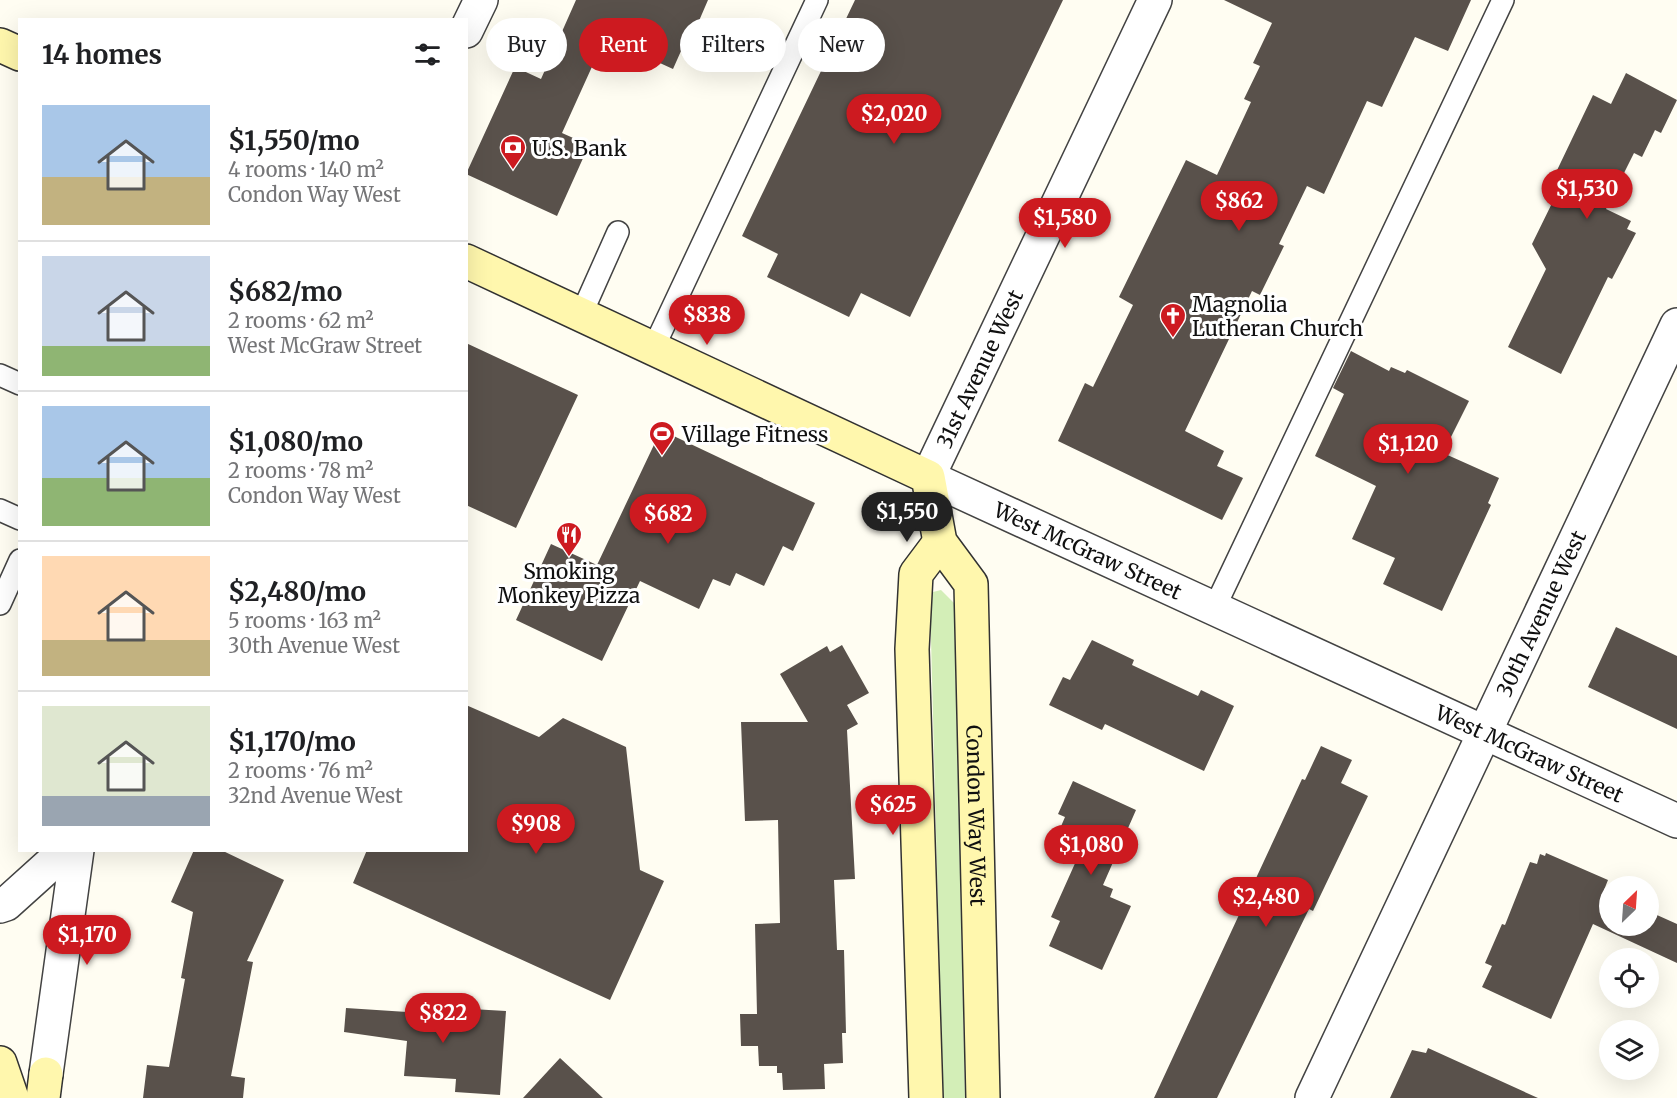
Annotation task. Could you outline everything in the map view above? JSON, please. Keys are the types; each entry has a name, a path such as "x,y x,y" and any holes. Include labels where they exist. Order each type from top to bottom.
{"main road":[{"path":"0,45 18,53"},
{"name":"West McGraw Street","path":"468,262 928,477"},
{"name":"Condon Way West","path":"928,477 940,542 970,584 983,1098"},
{"path":"926,1098 912,649 916,574 940,542"},
{"path":"0,1062 12,1098"}],"street":[{"path":"468,27 481,0"},
{"name":"31st Avenue West","path":"928,477 1155,0"},
{"name":"30th Avenue West","path":"1312,1098 1677,325"},
{"name":"West McGraw Street","path":"928,477 1677,821"},
{"path":"0,906 6,904 64,852"},
{"path":"44,1086 77,852"}],"lane":[{"path":"652,349 817,0"},
{"path":"1214,609 1503,0"},
{"path":"581,315 618,232"},
{"path":"0,375 18,383"},
{"path":"0,510 18,518"},
{"path":"0,604 18,564"}],"green space":[{"path":"941,590 954,603 965,1098 943,1098 930,600 933,592"}],"building":[{"path":"576,0 708,0 700,18 680,18 680,53 673,69 668,67 668,18 579,18 579,72 590,72 562,133 589,145 557,216 468,175 468,170 513,72 526,72 541,79 544,72 567,72 567,20"},
{"path":"855,0 1063,0 910,317 861,293 849,317 767,277 778,254 742,236 821,72 885,72 885,18 846,18"},
{"path":"1224,0 1471,0 1448,51 1415,37 1382,107 1367,101 1324,194 1307,186 1279,244 1284,246 1260,295 1252,291 1185,431 1224,451 1217,466 1243,478 1222,520 1058,441 1085,383 1093,387 1133,305 1119,297 1186,160 1217,175 1251,102 1244,99 1260,66 1253,63 1272,23"},
{"path":"1626,73 1677,100 1661,133 1655,130 1642,157 1634,153 1606,209 1631,221 1627,229 1636,233 1612,279 1608,277 1561,374 1508,347 1546,269 1532,244 1558,191 1549,187 1593,95 1611,104"},
{"path":"468,344 578,395 516,528 468,506"},
{"path":"1351,351 1389,371 1391,367 1405,373 1407,370 1469,401 1443,453 1499,478 1488,503 1491,505 1442,611 1383,584 1395,558 1352,539 1376,486 1315,456 1344,394 1333,388"},
{"path":"661,430 815,503 793,551 783,546 764,586 736,573 730,586 713,579 699,609 640,581 602,661 516,620 551,544 597,565"},
{"path":"1616,627 1677,656 1677,729 1588,687"},
{"path":"1092,640 1134,660 1132,665 1198,696 1201,690 1234,706 1204,771 1105,724 1102,730 1049,705 1063,677 1070,680"},
{"path":"842,645 869,693 847,705 858,724 847,730 855,879 834,880 837,950 844,950 846,1033 842,1033 843,1063 824,1064 825,1089 783,1090 782,1073 777,1073 777,1066 759,1066 758,1046 741,1046 740,1014 757,1014 755,924 780,923 778,820 745,821 741,722 808,722 780,674 827,646 830,652"},
{"path":"468,706 539,737 563,718 626,747 640,870 664,881 610,1000 353,883 366,852 468,852"},
{"path":"1321,746 1352,760 1341,783 1368,796 1313,911 1309,909 1217,1098 1154,1098 1302,779 1305,780"},
{"path":"1073,781 1136,810 1103,885 1113,889 1110,897 1131,906 1102,970 1049,946 1060,921 1051,917 1081,850 1056,838 1065,817 1058,814"},
{"path":"193,852 225,852 284,880 247,961 253,962 231,1076 245,1078 243,1098 143,1098 147,1065 169,1067 185,979 181,978 193,912 171,902"},
{"path":"1546,853 1599,876 1599,927 1593,924 1551,1019 1482,987 1492,966 1485,963 1502,924 1505,925 1530,862 1537,864 1540,854 1545,856"},
{"path":"1659,916 1677,924 1677,963 1659,955 1659,948 1645,948 1619,936 1659,936"},
{"path":"346,1008 453,1015 454,1008 506,1011 500,1095 455,1092 456,1079 404,1076 407,1041 344,1032"},
{"path":"1428,1048 1538,1098 1390,1098 1412,1050 1426,1053"},
{"path":"560,1058 603,1098 523,1098"}],"place":[{"name":"U.S. Bank","path":"513,171"},
{"name":"Magnolia Lutheran Church","path":"1173,339"},
{"name":"Village Fitness","path":"662,457"},
{"name":"Smoking Monkey Pizza","path":"569,558"}]}
